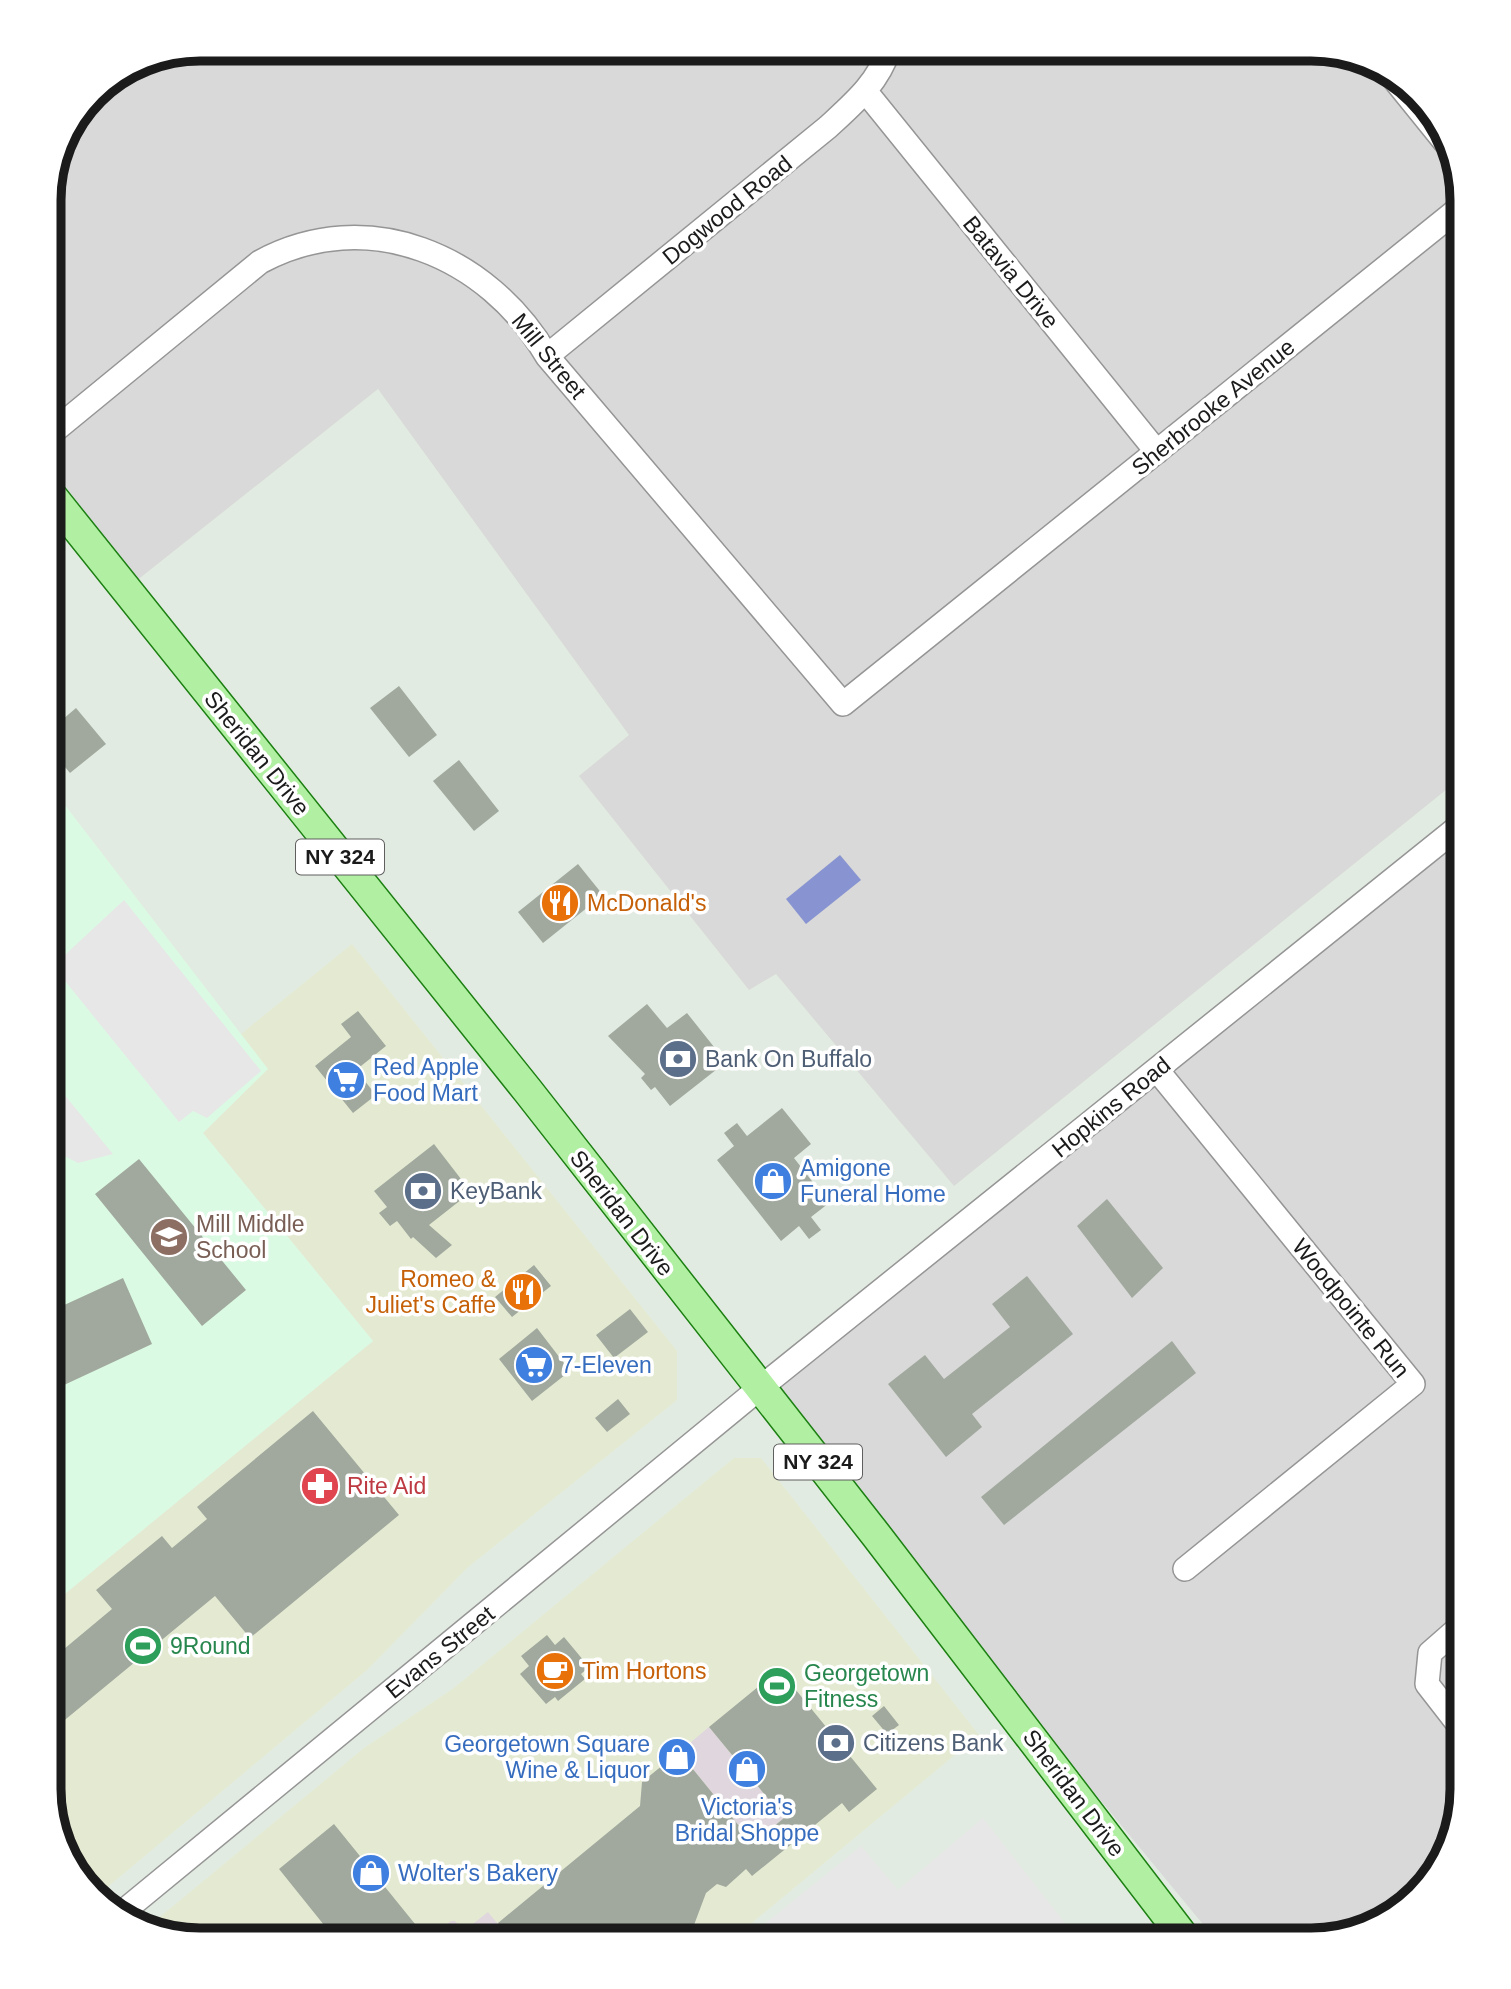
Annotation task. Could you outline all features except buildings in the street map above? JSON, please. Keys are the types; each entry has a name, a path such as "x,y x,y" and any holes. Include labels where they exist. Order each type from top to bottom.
{"main road":[{"name":"Sheridan Drive","path":"62,510 528,1091 1177,1928"}],"street":[{"name":"Dogwood Road","path":"547,356 828,127 866,92 884,62"},
{"name":"Batavia Drive","path":"866,92 1157,452"},
{"name":"Sherbrooke Avenue","path":"963,606 1450,216"},
{"name":"Mill Street","path":"62,424 260,262 284,249 310,242 375,239 402,243 439,254 466,269 490,287 521,319 547,356 843,704 963,606"},
{"name":"Hopkins Road","path":"760,1388 1450,834"},
{"name":"Woodpointe Run","path":"1157,1069 1413,1384 1185,1569"},
{"name":"Evans Street","path":"128,1907 760,1388"},
{"path":"1450,1636 1430,1653 1427,1684 1450,1714"}],"shaded area":[{"path":"191,62 1320,62 1356,69 1380,80 1402,96 1426,123 1445,164 1450,200 1450,787 954,1186 776,974 749,990 579,776 629,735 378,389 126,589 62,509 62,182 72,147 80,131 102,102 131,80 164,66"},
{"name":"Mill Middle School","path":"62,801 268,1069 203,1133 373,1341 61,1597"},
{"path":"1450,823 1450,1789 1447,1816 1435,1850 1426,1866 1402,1893 1372,1913 1338,1925 1311,1928 1206,1928 760,1388"},
{"path":"840,855 861,880 806,924 786,899"},
{"path":"124,900 261,1071 207,1118 193,1111 179,1122 62,977 62,958"},
{"path":"352,944 677,1351 677,1400 467,1568 367,1670 105,1889 80,1858 66,1825 62,1807 61,1597 373,1341 203,1133 267,1069 241,1034"},
{"path":"61,1091 113,1154 78,1163 61,1154"},
{"path":"734,1458 761,1458 979,1735 746,1928 200,1928 156,1920 364,1748 454,1688"},
{"path":"709,1727 784,1818 753,1843 679,1752"},
{"path":"983,1818 1069,1928 760,1928 861,1846 898,1890"},
{"path":"488,1912 501,1928 468,1928"},
{"path":"451,1921 455,1921 461,1928 442,1928"}],"place":[{"name":"McDonald's","path":"560,903"},
{"name":"Bank On Buffalo","path":"678,1059"},
{"name":"Red Apple Food Mart","path":"346,1080"},
{"name":"Amigone Funeral Home","path":"773,1181"},
{"name":"KeyBank","path":"423,1191"},
{"name":"Mill Middle School","path":"169,1237"},
{"name":"Romeo & Juliet's Caffe","path":"523,1292"},
{"name":"7-Eleven","path":"534,1365"},
{"name":"Rite Aid","path":"320,1486"},
{"name":"9Round","path":"143,1646"},
{"name":"Tim Hortons","path":"555,1671"},
{"name":"Georgetown Fitness","path":"777,1686"},
{"name":"Citizens Bank","path":"836,1743"},
{"name":"Georgetown Square Wine & Liquor","path":"677,1757"},
{"name":"Victoria's Bridal Shoppe","path":"747,1769"},
{"name":"Wolter's Bakery","path":"371,1873"}]}
